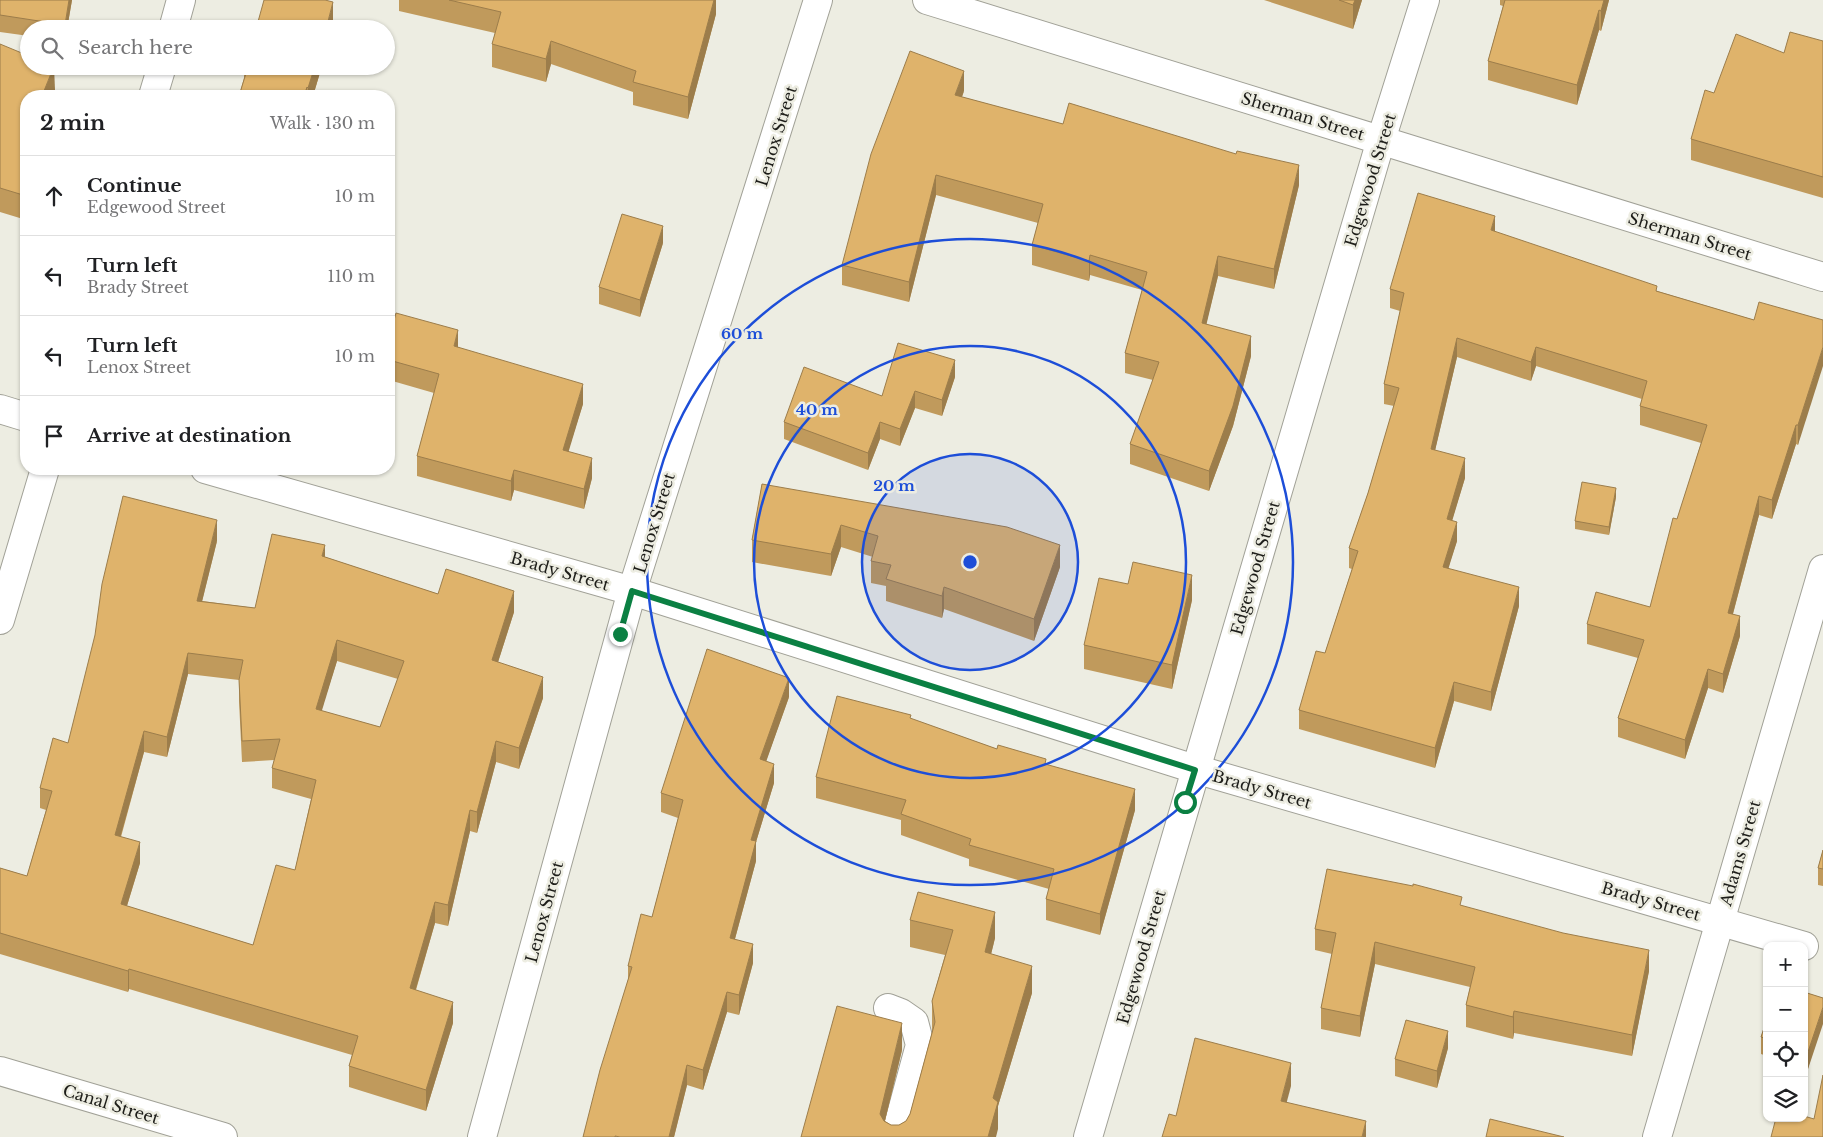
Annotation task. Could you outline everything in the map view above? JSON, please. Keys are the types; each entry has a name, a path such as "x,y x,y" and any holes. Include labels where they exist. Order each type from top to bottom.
{"street":[{"path":"175,20 181,0"},
{"name":"Lenox Street","path":"482,1137 632,591 818,0"},
{"name":"Sherman Street","path":"927,0 1823,277"},
{"name":"Edgewood Street","path":"1088,1137 1195,770 1425,0"},
{"path":"155,90 159,75"},
{"path":"0,409 20,415"},
{"path":"0,620 43,475"},
{"name":"Brady Street","path":"226,475 632,591 1195,770 1791,942"},
{"name":"Adams Street","path":"1657,1137 1823,569"},
{"name":"Brady Street","path":"1808,947 1823,951"},
{"path":"888,1008 901,1013 914,1022 920,1045 895,1137"},
{"name":"Canal Street","path":"0,1071 223,1137"}],"building":[{"path":"0,0 69,0 66,20 32,20 0,15"},
{"path":"264,0 325,0 333,2 328,20 258,20"},
{"path":"449,0 714,0 688,97 633,82 636,71 551,41 546,59 492,44 501,12"},
{"path":"1339,0 1355,0 1353,5"},
{"path":"1505,0 1604,0 1601,11 1599,10 1577,85 1488,61"},
{"path":"1790,32 1823,41 1823,177 1691,139 1705,90 1714,93 1736,34 1784,53"},
{"path":"0,44 20,52 20,75 50,75 44,90 20,90 20,194 0,188"},
{"path":"910,51 964,71 955,95 1063,124 1069,103 1236,154 1237,151 1299,165 1274,269 1218,256 1202,323 1251,336 1233,406 1209,471 1130,444 1159,362 1125,353 1147,272 1090,255 1089,261 1032,245 1043,204 936,175 909,282 842,265 871,154"},
{"path":"245,75 312,75 306,90 241,90"},
{"path":"1418,193 1495,216 1491,230 1657,286 1656,291 1754,320 1759,302 1823,320 1823,347 1772,500 1759,496 1728,613 1740,616 1723,674 1708,669 1685,740 1618,718 1644,640 1587,624 1596,592 1650,607 1673,518 1677,519 1707,425 1640,406 1647,381 1536,347 1531,362 1457,338 1431,449 1465,458 1447,519 1457,522 1443,567 1519,587 1491,692 1454,682 1435,748 1299,710 1316,651 1325,653 1358,551 1349,548 1368,493 1399,388 1384,384 1404,293 1390,289"},
{"path":"622,214 663,226 640,300 599,287"},
{"path":"396,313 458,330 454,346 583,384 563,450 592,458 584,489 514,470 511,481 417,456 439,374 395,362"},
{"path":"898,343 955,360 942,400 915,391 900,429 880,422 868,453 784,422 804,367 882,396"},
{"path":"1582,482 1616,488 1609,527 1575,521"},
{"path":"762,484 1007,527 1060,545 1034,619 944,587 942,596 886,579 891,565 871,561 878,536 841,525 831,554 752,540"},
{"path":"123,496 217,520 197,601 255,608 272,534 325,545 322,556 438,594 446,569 514,591 492,660 543,677 519,748 496,741 477,812 470,810 448,905 435,902 410,988 453,1002 426,1090 349,1066 358,1036 0,933 0,868 27,876 52,791 40,788 53,738 68,743 95,635 102,584","holes":["337,640 404,661 380,727 316,709","188,653 243,660 239,680 242,741 280,739 272,768 316,780 295,870 276,865 253,945 121,904 140,842 115,835 144,731 167,737"]},
{"path":"1133,562 1192,575 1172,665 1084,645 1099,578 1128,584"},
{"path":"707,649 789,678 760,759 774,764 751,840 756,841 730,938 753,944 739,995 727,992 703,1070 687,1065 669,1137 583,1137 600,1070 632,967 628,966 641,914 652,917 683,800 661,793"},
{"path":"837,696 911,715 910,718 997,749 998,745 1046,759 1045,764 1135,789 1100,914 1046,899 1054,869 969,845 971,839 901,814 906,800 816,777"},
{"path":"1823,850 1823,869 1818,868"},
{"path":"1327,869 1413,886 1413,884 1462,897 1460,905 1563,933 1649,950 1632,1035 1514,1011 1513,1017 1466,1005 1475,967 1375,942 1360,1016 1321,1008 1336,933 1315,929"},
{"path":"918,892 995,912 985,952 1032,966 993,1098 998,1102 988,1137 801,1137 837,1006 902,1023 880,1114 884,1121 891,1125 899,1125 906,1121 910,1114 935,1022 932,1001 953,930 910,920"},
{"path":"1808,993 1823,998 1823,1007 1808,1052"},
{"path":"1406,1020 1448,1031 1437,1071 1395,1059"},
{"path":"1195,1038 1291,1063 1281,1101 1366,1121 1362,1137 1162,1137 1169,1114 1176,1116"},
{"path":"1823,1075 1823,1137 1771,1137 1775,1122 1808,1122 1808,1117 1814,1119"},
{"path":"1490,1119 1564,1137 1486,1137"}],"route":[{"path":"620,634 632,591 1195,770 1185,802"}]}
